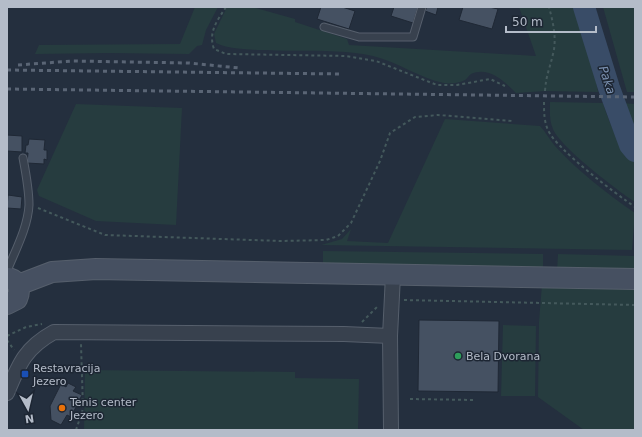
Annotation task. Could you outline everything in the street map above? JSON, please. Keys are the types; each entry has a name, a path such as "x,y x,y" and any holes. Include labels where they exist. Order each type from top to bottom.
{"street":[{"path":"7,304 17,299 20,290 11,278 52,272 96,269 635,278"},
{"path":"391,430 390,336 393,275"},
{"path":"7,393 21,361 38,341 54,332 390,336"}],"lane":[{"path":"324,27 359,37 413,37 422,7"},
{"path":"11,278 29,207 28,188 23,158"}],"path":[{"path":"226,7 216,23 210,38 214,49 226,54 346,56 376,61 437,85 457,85 490,79 505,86"},
{"path":"545,91 546,76 554,45 554,30 549,7"},
{"path":"544,102 546,123 553,138 612,191 635,207"},
{"path":"29,207 45,210 105,235 326,240 338,236 350,223 380,161 390,133 415,117 438,115 513,121"},
{"path":"360,324 376,307 387,300 635,305"},
{"path":"7,336 26,327 46,324"},
{"path":"76,430 83,409 81,332"},
{"path":"410,399 474,400"}],"green space":[{"path":"195,7 218,7 206,30 202,45 197,46 189,54 35,54 39,45 180,44"},
{"path":"227,7 252,7 295,19 295,22 347,39 349,45 536,56 519,7 575,7 591,56 598,92 545,91 516,93 496,76 484,72 471,74 460,82 446,83 426,78 391,62 373,56 346,52 257,50 226,46 216,43 214,34"},
{"path":"603,7 635,7 635,92 627,92"},
{"path":"550,102 603,103 616,135 624,149 635,163 635,202 590,168 558,137 551,122"},
{"path":"621,103 635,104 635,136"},
{"path":"76,104 182,108 176,225 96,221 39,196 37,190"},
{"path":"445,119 540,126 555,146 574,165 603,190 635,213 632,250 321,245 342,239 351,229 347,241 388,243"},
{"path":"323,251 543,254 543,272 323,266"},
{"path":"558,254 635,256 635,273 557,271"},
{"path":"542,284 635,285 635,430 584,430 538,397 539,322"},
{"path":"503,325 536,326 535,396 501,396"},
{"path":"85,370 295,372 295,378 359,379 358,430 84,430"}],"building":[{"path":"321,7 342,7 355,11 349,29 317,19"},
{"path":"394,7 418,7 413,23 391,16"},
{"path":"427,7 438,7 436,15 425,11"},
{"path":"463,7 489,7 498,9 492,29 459,20"},
{"path":"7,135 22,136 22,152 7,151"},
{"path":"29,139 45,140 44,150 47,150 47,160 44,159 44,164 27,163 28,153 25,153 26,145 28,145"},
{"path":"8,195 22,197 21,209 7,208"},
{"name":"Bela Dvorana","path":"419,320 499,321 498,392 418,391"},
{"path":"68,383 76,387 73,391 82,395 71,417 67,415 61,425 51,420 50,406 61,384 66,387"}],"waterway":[{"name":"Paka","path":"584,7 609,88 630,145 635,151"}],"railway":[{"path":"18,65 72,61 189,63 239,68"},
{"path":"7,70 342,74"},
{"path":"7,89 635,97"}],"place":[{"name":"Bela Dvorana","path":"458,356"},
{"name":"Restavracija Jezero","path":"25,374"},
{"name":"Tenis center Jezero","path":"62,408"}]}
